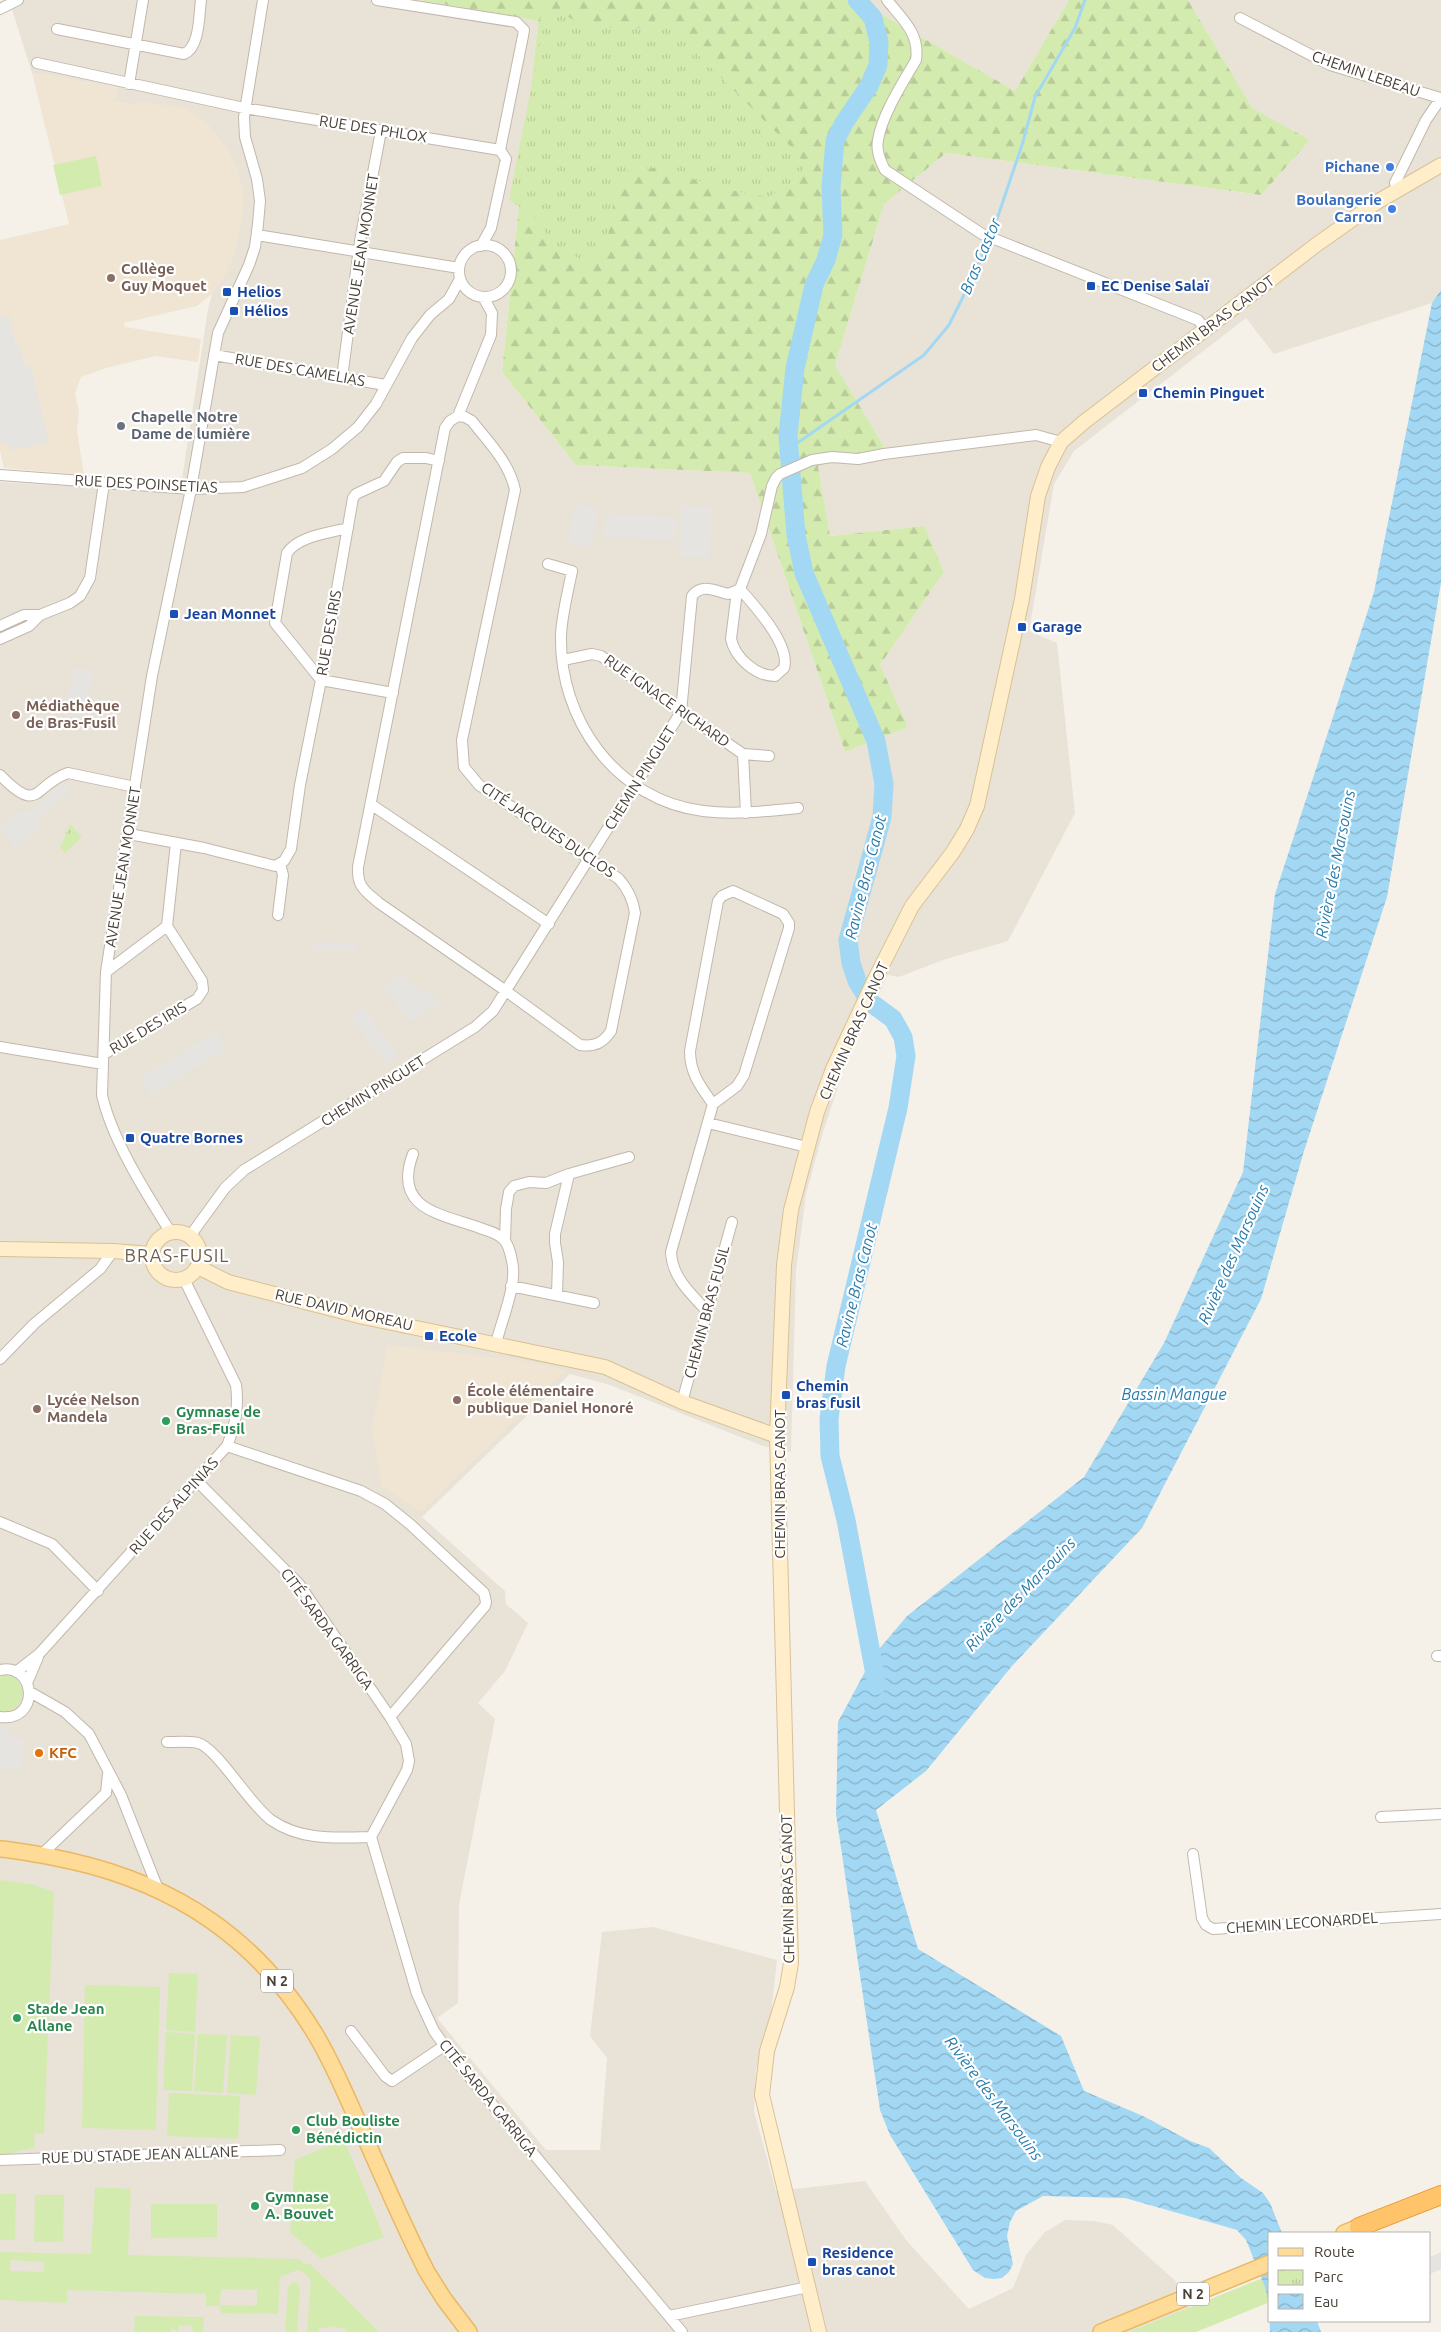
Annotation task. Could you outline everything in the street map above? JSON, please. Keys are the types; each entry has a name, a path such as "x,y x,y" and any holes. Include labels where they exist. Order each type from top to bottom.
{"highway":[{"path":"1352,2230 1441,2195"},
{"path":"1352,2230 1441,2206"}],"main road":[{"name":"N 2","path":"0,1843 22,1851"},
{"name":"N 2","path":"0,1849 42,1855 115,1872 158,1889 209,1918 241,1943 266,1968 285,1990 310,2026 342,2086 427,2272 444,2299 469,2332"},
{"name":"N 2","path":"1101,2332 1268,2264"}],"street":[{"path":"0,9 18,0"},
{"path":"129,84 134,43 143,0"},
{"path":"57,29 134,43 180,54 189,52 194,44 202,0"},
{"name":"AVENUE JEAN MONNET","path":"170,1233 143,1186 106,1111 102,1095 106,972 129,834 152,676 191,489 218,333 249,265 257,235 260,201 245,137 244,108 263,0"},
{"path":"377,0 516,22 524,30 500,150 506,159 492,228 481,246"},
{"path":"887,0 914,36 918,48 916,60 882,124 877,142 878,157 884,170 982,234 1037,258 1198,320 1206,330"},
{"name":"CHEMIN LEBEAU","path":"1240,18 1330,65 1440,98"},
{"name":"RUE DES PHLOX","path":"37,64 244,108 500,150"},
{"path":"1399,190 1395,184 1426,120 1440,98"},
{"name":"AVENUE JEAN MONNET","path":"342,378 359,250 381,130"},
{"name":"CHEMIN BRAS CANOT","path":"819,2332 762,2095 767,2051 787,1987 791,1962 777,1436 784,1265 792,1210 807,1147 833,1069 875,979 912,906 953,852 967,829 977,806 1022,599 1038,496 1048,467 1061,442 1084,422 1316,246 1378,202 1441,165"},
{"path":"492,228 498,249 507,258 511,271 507,284 498,294 483,297 469,292 460,279 459,268 464,256 469,251 481,246 498,249"},
{"path":"257,235 359,250 459,268"},
{"name":"RUE DES POINSETIAS","path":"449,299 460,279"},
{"name":"RUE DES POINSETIAS","path":"0,475 191,489 243,487 302,468 332,449 358,427 376,404 412,338 430,315 449,299 469,292"},
{"name":"CITÉ JACQUES DUCLOS","path":"458,416 472,421 505,464 512,476 515,490 462,740 464,767 479,785 591,858 626,886 634,903 634,913 611,1030 599,1044 590,1046 580,1045 379,903 363,889 358,878 358,866 372,805 445,428 450,421 458,416 491,335 492,313 498,294"},
{"path":"483,297 492,313"},
{"name":"RUE DES CAMELIAS","path":"214,355 385,385"},
{"path":"738,590 768,622 784,655 784,668 775,676 765,676 759,673 732,647 731,639 738,590 761,534 772,486 780,474 812,460 832,458 858,459 903,451 1036,435 1047,436 1061,442"},
{"name":"RUE DES IRIS","path":"280,864 288,857 291,848 300,785 356,494 384,481 397,462 414,457 439,462"},
{"path":"0,626 24,615 40,615 70,603 86,589 90,578 104,483"},
{"path":"348,528 300,541 290,548 287,553 275,623 321,680 394,693"},
{"path":"548,564 572,571 561,635 566,683 574,710 604,759 635,786 683,807 717,812 746,813 798,808"},
{"name":"CHEMIN PINGUET","path":"190,1236 224,1188 244,1170 475,1027 492,1011 591,858 680,712 692,596 695,592 705,588 728,594 738,590"},
{"path":"0,639 29,626 40,615"},
{"name":"RUE IGNACE RICHARD","path":"563,660 597,654 743,754 769,756"},
{"path":"743,754 746,813"},
{"path":"0,775 14,790 28,795 40,792 60,776 68,773 136,787"},
{"path":"372,805 549,924"},
{"path":"129,834 275,866 280,864 283,875 278,915"},
{"path":"106,972 167,926 176,843"},
{"path":"706,1310 682,1283 674,1268 671,1252 713,1104 737,1086 744,1075 789,928 789,923 783,914 732,891 722,896 718,901 690,1050 690,1068 713,1104"},
{"name":"RUE DES IRIS","path":"104,1059 197,998 203,990 202,981 167,926"},
{"path":"0,1047 104,1059"},
{"path":"708,1123 807,1147"},
{"path":"413,1154 410,1166 409,1189 414,1200 424,1208 497,1235 505,1241"},
{"path":"496,1344 511,1286 513,1262 505,1241 506,1209 509,1192 514,1186 529,1182 546,1183 569,1174 629,1158"},
{"path":"557,1295 558,1262 554,1243 569,1174"},
{"name":"CHEMIN BRAS FUSIL","path":"682,1402 732,1222"},
{"path":"180,1232 190,1236 200,1250 198,1267 191,1276 184,1280 173,1281 162,1276 152,1263 155,1244 160,1237 170,1233 180,1232"},
{"path":"0,1249 113,1251 152,1254"},
{"path":"0,1359 34,1324 100,1268 113,1251"},
{"name":"RUE DAVID MOREAU","path":"198,1267 228,1282 363,1317 605,1367 682,1402 777,1436"},
{"name":"RUE DES ALPINIAS","path":"16,1672 39,1654 98,1591 197,1482 227,1446 237,1417 238,1400 236,1385 184,1280"},
{"path":"511,1286 594,1303"},
{"path":"227,1446 361,1491 385,1504 411,1525 484,1593 485,1606 390,1717"},
{"name":"CITÉ SARDA GARRIGA","path":"197,1482 293,1577 390,1717 406,1744 410,1761 407,1770 371,1836 417,1994 434,2031 444,2046 682,2332"},
{"path":"0,1522 52,1544 98,1591"},
{"name":"RUE DES ALPINIAS","path":"26,1707 28,1687 39,1654"},
{"path":"0,1670 16,1672 28,1687 52,1706 77,1721 89,1734 120,1795 158,1889"},
{"path":"0,1717 14,1716 26,1707 52,1706"},
{"path":"167,1742 198,1743 205,1747 222,1764 247,1796 272,1820 311,1836 327,1838 371,1836"},
{"path":"42,1855 106,1794 109,1783 108,1771"},
{"path":"1381,1817 1441,1814"},
{"name":"CHEMIN LECONARDEL","path":"1193,1854 1202,1918 1206,1925 1213,1929 1441,1914"},
{"path":"351,2031 385,2076 392,2081 444,2046"},
{"name":"RUE DU STADE JEAN ALLANE","path":"0,2160 280,2150"},
{"path":"669,2316 808,2287"}],"shaded area":[{"path":"9,0 420,0 538,21 502,372 576,465 750,473 845,752 908,727 880,665 944,572 923,526 830,536 818,466 885,448 835,365 884,204 946,153 1261,195 1310,140 1252,109 1188,0 1441,0 1441,290 1432,303 1274,354 1246,318 1074,451 1054,484 1029,631 1057,643 1075,813 1008,941 943,960 899,977 888,975 849,1054 823,1132 806,1194 796,1271 791,1452 763,1446 610,1385 570,1374 422,1517 505,1591 506,1604 528,1623 505,1671 478,1703 495,1719 459,1905 458,2003 437,2018 546,2150 600,2150 607,2058 590,2036 602,1932 653,1927 777,1960 771,2014 756,2069 754,2111 776,2191 865,2181 906,2240 969,2309 1013,2288 1026,2255 1045,2232 1065,2220 1094,2221 1113,2225 1181,2286 1191,2308 1145,2332 0,2332 0,482 180,492 208,309 212,294 234,255 243,209 239,175 228,150 204,120 137,102 137,105 115,102 117,87 32,73"},
{"path":"857,0 1069,0 1015,91"},
{"name":"Collège Guy Moquet","path":"32,73 117,87 115,102 137,105 137,101 186,108 204,120 228,150 239,175 243,192 243,209 234,255 227,272 212,294 197,306 124,323 125,327 201,339 198,362 156,356 106,368 81,377 75,394 79,412 77,432 84,475 4,468 0,451 0,240 69,224"},
{"path":"9,315 15,343 19,343 25,367 31,366 49,442 10,451 9,443 1,445 0,440 0,317"},
{"path":"575,504 598,508 591,547 568,543"},
{"path":"681,506 712,508 709,558 678,556"},
{"path":"605,514 676,517 676,540 604,537"},
{"path":"74,667 93,671 84,718 65,715"},
{"path":"63,781 70,790 37,819 42,825 15,848 0,827 20,812 31,812"},
{"path":"313,942 357,943 357,950 313,950"},
{"path":"401,976 440,1002 410,1021 383,986"},
{"path":"363,1007 398,1056 385,1065 351,1016"},
{"path":"216,1031 227,1048 151,1096 140,1078"},
{"name":"École élémentaire publique Daniel Honoré","path":"387,1345 526,1361 566,1370 421,1512 381,1486 372,1430"},
{"path":"9,1726 9,1734 25,1741 19,1770 0,1767 0,1727"},
{"path":"1441,2252 1441,2269 1431,2274 1431,2257"}],"green space":[{"path":"420,0 857,0 1015,91 1069,0 1188,0 1252,108 1310,140 1261,195 946,153 884,204 835,365 885,448 818,466 830,536 924,526 944,572 880,665 908,727 845,752 750,473 576,465 502,372 538,21"},
{"path":"543,9 560,13 595,30 621,26 652,30 656,13 797,153 805,166 796,182 768,197 739,192 653,168 618,172 609,232 598,259 587,263 560,248 551,241 540,223 528,212 509,200 544,23 540,20"},
{"path":"96,156 102,186 60,195 53,165"},
{"path":"70,824 82,837 65,853 60,848"},
{"path":"0,1675 10,1675 17,1679 21,1685 21,1700 17,1707 10,1711 0,1711"},
{"path":"0,1880 31,1884 54,1892 44,2133 34,2134 35,2147 3,2155 0,2155"},
{"path":"169,1973 198,1974 195,2032 166,2030"},
{"path":"85,1985 160,1987 156,2130 82,2128"},
{"path":"166,2032 195,2034 192,2091 163,2090"},
{"path":"198,2034 227,2035 223,2093 194,2091"},
{"path":"231,2035 260,2037 256,2095 227,2093"},
{"path":"169,2093 240,2096 238,2139 167,2136"},
{"path":"344,2139 384,2237 321,2259 290,2232 295,2160"},
{"path":"95,2187 131,2189 128,2255 299,2259 304,2264 310,2264 379,2332 347,2332 346,2329 328,2326 328,2328 319,2328 319,2332 307,2332 311,2282 306,2274 297,2270 280,2277 278,2314 221,2313 220,2306 206,2306 206,2294 67,2290 67,2303 0,2300 0,2252 91,2254","holes":["11,2260 44,2262 44,2272 10,2271","221,2289 257,2290 257,2306 220,2305"]},
{"path":"0,2194 16,2194 15,2240 0,2240"},
{"path":"35,2195 64,2195 63,2242 34,2242"},
{"path":"151,2204 217,2204 217,2237 151,2238"},
{"path":"1268,2276 1268,2303 1196,2332 1129,2332"},
{"path":"294,2281 300,2287 297,2332 285,2332 288,2287"},
{"path":"135,2316 204,2317 203,2332 193,2332 192,2326 179,2325 178,2332 172,2328 170,2332 134,2332"}],"water":[{"path":"1441,290 1441,583 1387,897 1304,1151 1261,1299 1142,1528 1012,1666 926,1771 876,1810 918,1949 1061,2036 1084,2091 1143,2116 1190,2141 1209,2148 1241,2178 1263,2193 1270,2203 1282,2232 1268,2232 1268,2299 1246,2240 1237,2230 1125,2198 1043,2196 1016,2211 1010,2222 1007,2236 1013,2264 1009,2272 1002,2278 985,2278 973,2270 890,2135 880,2110 836,1814 838,1722 874,1655 907,1616 1084,1477 1164,1343 1243,1172 1275,894 1374,592 1432,303"},
{"path":"1270,2322 1317,2322 1321,2332 1270,2332"}],"waterway":[{"name":"Ravine Bras Canot","path":"857,0 873,18 879,42 878,65 869,86 844,123 835,141 831,187 833,235 826,260 814,285 795,368 788,436 796,535 804,573 876,741 884,784 882,817 848,940 851,963 857,981 870,1002 893,1019 903,1037 906,1056 898,1108 836,1366 829,1419 830,1456 846,1520 877,1685"},
{"name":"Bras Castor","path":"790,448 924,355 949,325 974,275 996,222 1023,142 1035,97 1075,28 1085,0"}],"place":[{"name":"Pichane","path":"1390,167"},
{"name":"Boulangerie Carron","path":"1392,209"},
{"name":"Collège Guy Moquet","path":"111,278"},
{"name":"EC Denise Salaï","path":"1091,286"},
{"name":"Helios","path":"227,292"},
{"name":"Hélios","path":"234,311"},
{"name":"Chemin Pinguet","path":"1143,393"},
{"name":"Chapelle Notre Dame de lumière","path":"121,426"},
{"name":"Jean Monnet","path":"174,614"},
{"name":"Garage","path":"1022,627"},
{"name":"Médiathèque de Bras-Fusil","path":"16,715"},
{"name":"Quatre Bornes","path":"130,1138"},
{"name":"Ecole","path":"429,1336"},
{"name":"Chemin bras fusil","path":"786,1395"},
{"name":"École élémentaire publique Daniel Honoré","path":"457,1400"},
{"name":"Lycée Nelson Mandela","path":"37,1409"},
{"name":"Gymnase de Bras-Fusil","path":"166,1421"},
{"name":"KFC","path":"39,1753"},
{"name":"Stade Jean Allane","path":"17,2018"},
{"name":"Club Bouliste Bénédictin","path":"296,2130"},
{"name":"Gymnase A. Bouvet","path":"255,2206"},
{"name":"Residence bras canot","path":"812,2262"}],"district":[{"name":"BRAS-FUSIL","path":"177,1256"}],"water label":[{"name":"Rivière des Marsouins","path":"1335,864"},
{"name":"Rivière des Marsouins","path":"1233,1254"},
{"name":"Bassin Mangue","path":"1174,1394"},
{"name":"Rivière des Marsouins","path":"1020,1594"},
{"name":"Rivière des Marsouins","path":"994,2098"}]}
